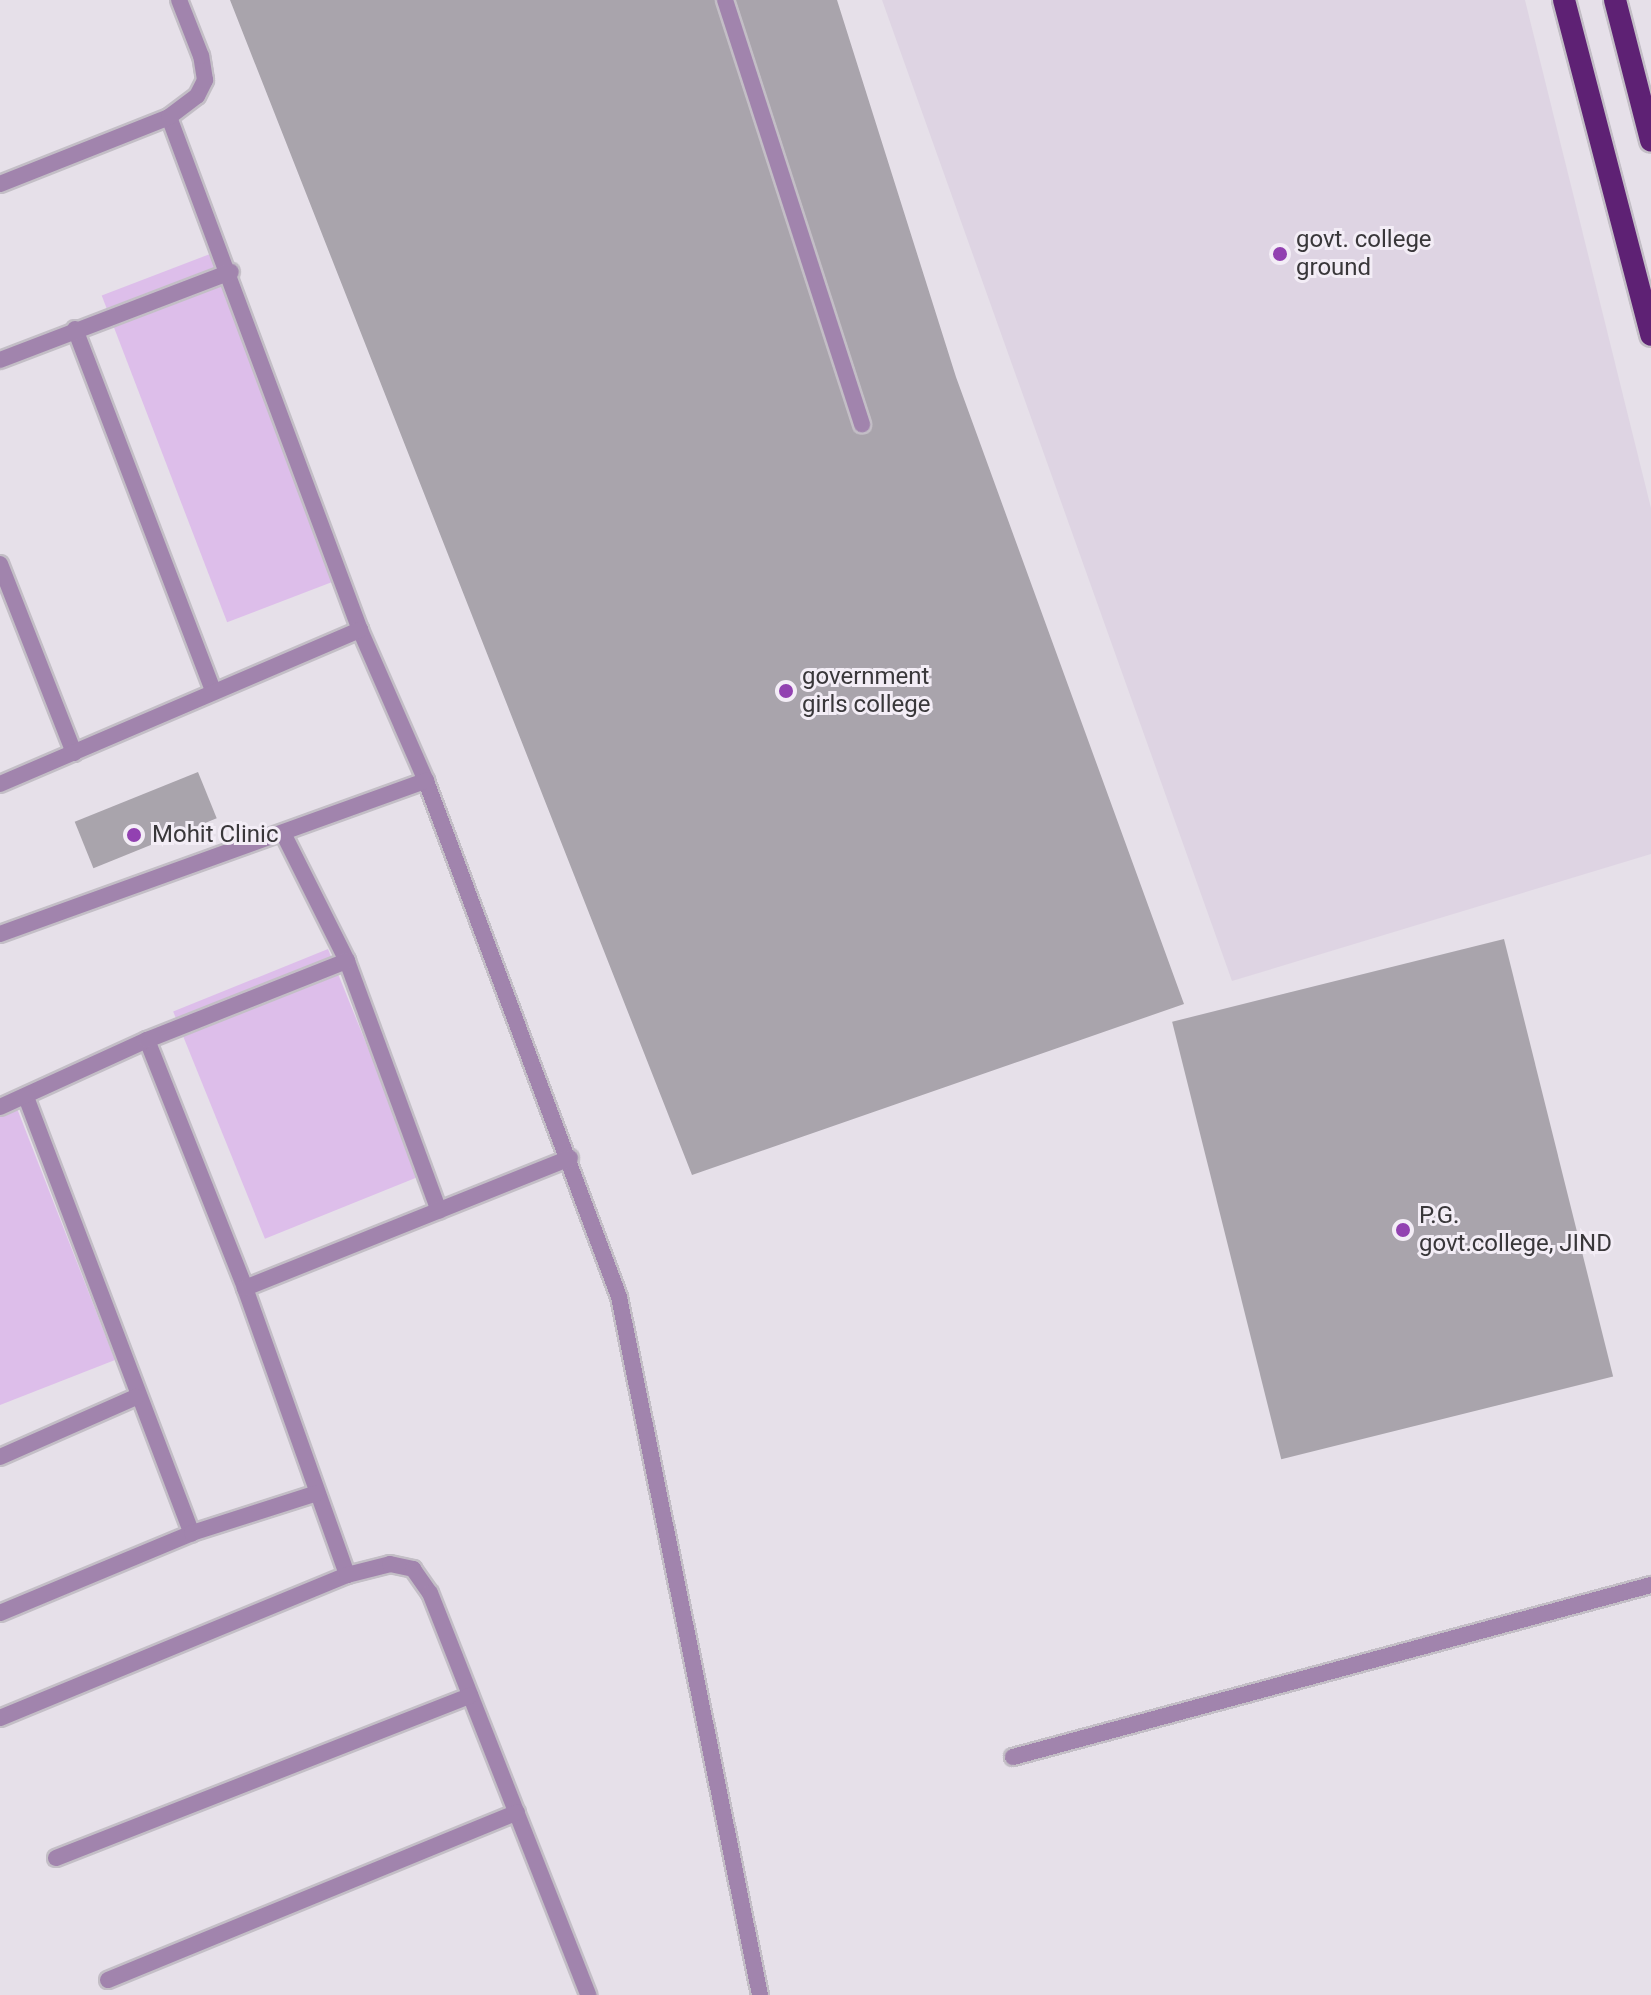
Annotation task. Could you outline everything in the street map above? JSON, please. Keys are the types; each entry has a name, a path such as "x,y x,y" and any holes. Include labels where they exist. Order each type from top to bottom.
{"highway":[{"path":"1564,0 1651,335"},
{"path":"1615,0 1651,140"}],"street":[{"path":"0,184 169,117 197,96 205,80 179,0"},
{"path":"725,0 862,424"},
{"path":"169,117 231,272 360,630 426,781 570,1158 619,1297 642,1394 760,1995"},
{"path":"0,360 231,272"},
{"path":"75,329 213,690"},
{"path":"0,564 74,753"},
{"path":"0,784 213,690 360,630"},
{"path":"0,934 284,835 426,781"},
{"path":"284,835 347,961 439,1211"},
{"path":"0,1107 147,1040 347,961"},
{"path":"147,1040 245,1288 347,1575"},
{"path":"26,1097 136,1397 192,1533"},
{"path":"245,1288 570,1158"},
{"path":"0,1457 136,1397"},
{"path":"0,1613 192,1533 317,1493"},
{"path":"0,1718 347,1575 390,1564 413,1569 430,1593 588,1995"},
{"path":"1013,1757 1651,1585"},
{"path":"56,1858 470,1696"},
{"path":"108,1980 517,1812"}],"shaded area":[{"name":"govt. college ground","path":"882,0 1525,0 1651,508 1651,854 1232,981"},
{"path":"210,254 335,581 227,622 102,296"},
{"path":"328,949 420,1176 265,1239 173,1012"},
{"path":"11,1093 115,1360 0,1405 0,1097"}],"building":[{"name":"government girls college","path":"230,0 837,0 956,377 1184,1004 692,1175"},
{"path":"198,772 217,818 93,868 75,822"},
{"name":"P.G. govt.college, JIND","path":"1504,939 1613,1377 1281,1459 1172,1022"}],"place":[{"name":"govt. college ground","path":"1280,254"},
{"name":"government girls college","path":"786,691"},
{"name":"Mohit Clinic","path":"134,835"},
{"name":"P.G. govt.college, JIND","path":"1403,1230"}]}
